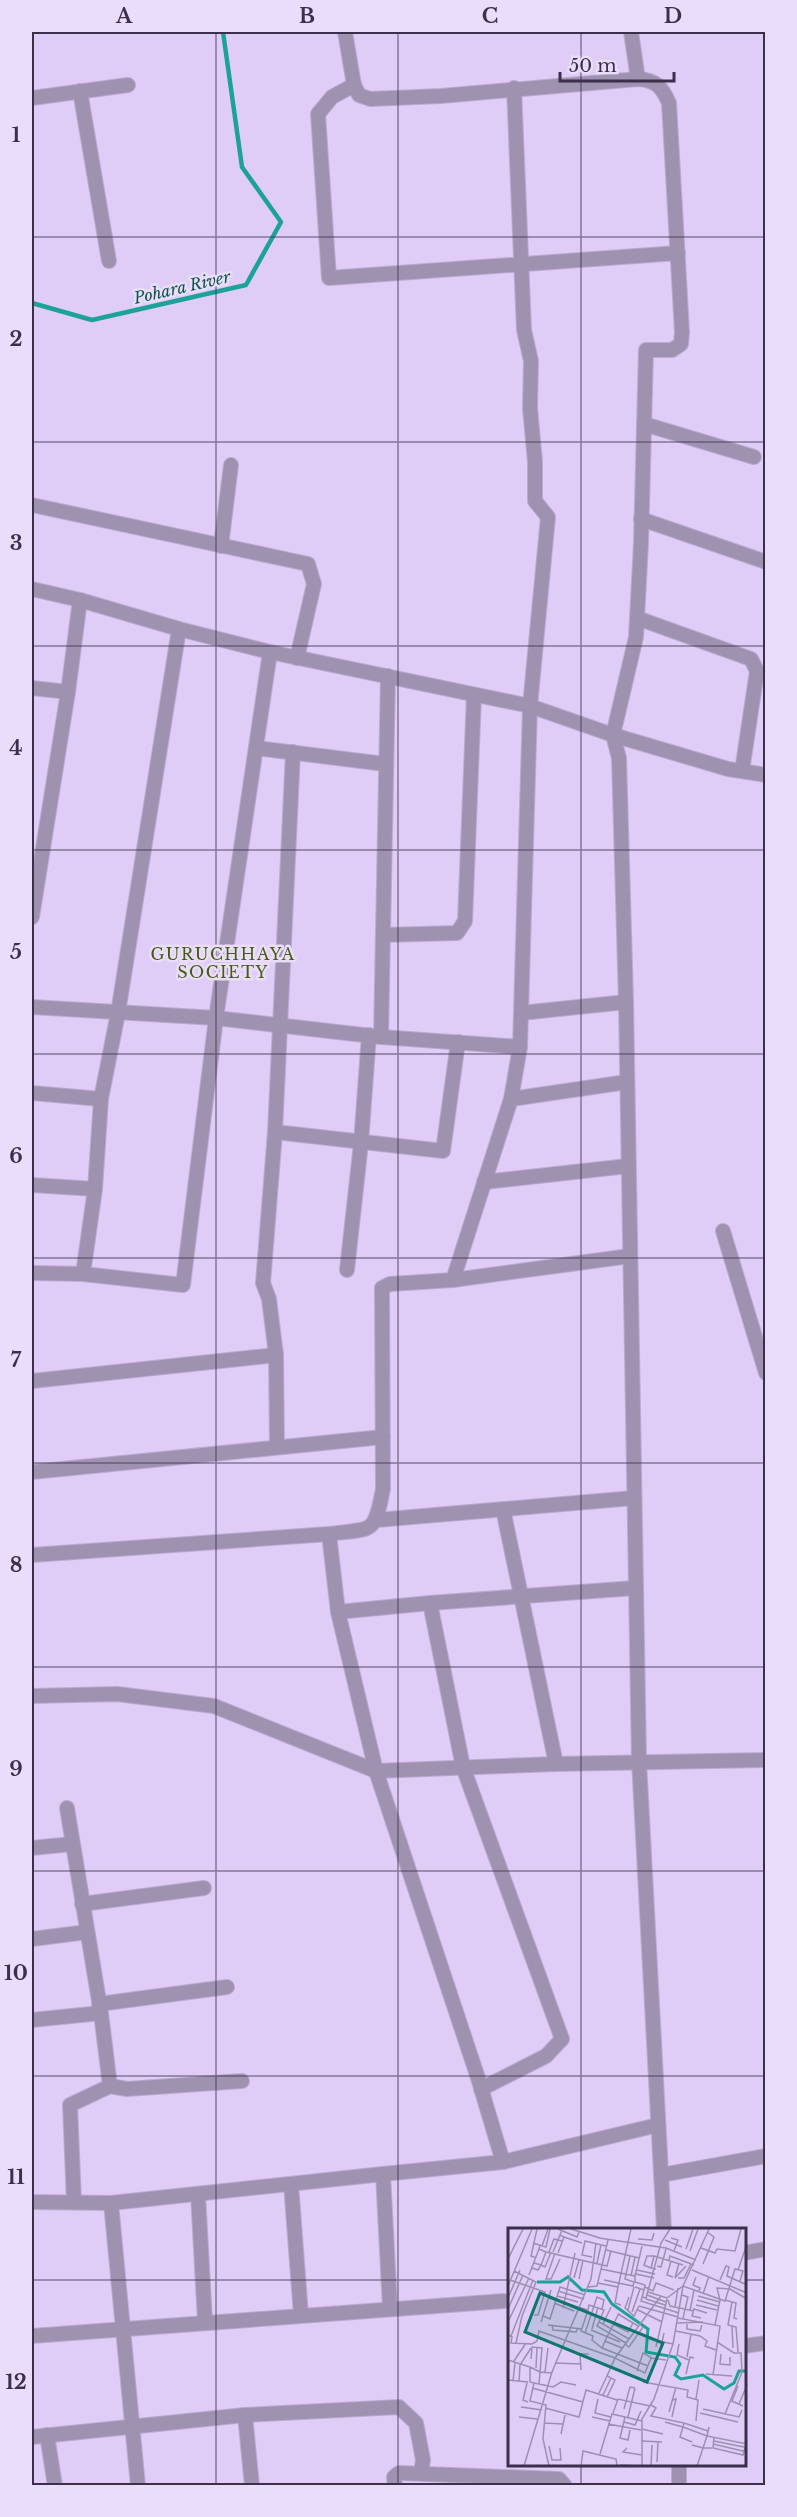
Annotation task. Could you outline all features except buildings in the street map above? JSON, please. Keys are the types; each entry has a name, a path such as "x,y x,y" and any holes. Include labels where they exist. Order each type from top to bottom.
{"street":[{"path":"345,32 354,85 359,95 370,99 441,96 514,88 650,79 662,88 669,103 681,344 672,350 646,350 636,637 613,735 619,758 626,1002 639,1761 664,2228"},
{"path":"631,32 638,79"},
{"path":"32,98 128,85"},
{"path":"354,85 332,97 318,114 329,278 678,253"},
{"path":"453,1280 511,1099 520,1047 530,706 548,517 535,501 535,462 530,408 531,362 524,330 514,88"},
{"path":"80,91 108,261"},
{"path":"644,424 754,457"},
{"path":"221,546 231,465"},
{"path":"32,505 308,564 314,584 297,658"},
{"path":"641,519 765,562"},
{"path":"32,589 270,652 530,706 613,735 742,771 765,775"},
{"path":"32,917 68,692 80,600"},
{"path":"637,618 751,659 757,671 742,771"},
{"path":"83,1274 95,1189 101,1099 118,1013 179,629"},
{"path":"32,1273 83,1274 183,1285 216,1018 270,652"},
{"path":"347,1270 375,1036 383,935 388,676"},
{"path":"32,688 68,692"},
{"path":"383,935 457,933 465,921 474,695"},
{"path":"256,748 386,764"},
{"path":"277,1447 276,1355 269,1299 263,1283 281,1026 293,752"},
{"path":"521,1013 626,1002"},
{"path":"32,1007 216,1018 375,1036 520,1047"},
{"path":"275,1132 444,1151 458,1042"},
{"path":"511,1099 627,1082"},
{"path":"32,1094 101,1099"},
{"path":"484,1182 628,1166"},
{"path":"32,1185 95,1189"},
{"path":"723,1231 765,1373"},
{"path":"377,1520 383,1489 382,1288 390,1284 453,1280 630,1256"},
{"path":"32,1381 276,1355"},
{"path":"32,1472 383,1437"},
{"path":"32,1555 329,1534 368,1528 377,1520 634,1498"},
{"path":"503,1509 556,1764"},
{"path":"329,1534 338,1612 376,1771 481,2089 502,2162"},
{"path":"338,1612 521,1595 635,1588"},
{"path":"429,1603 463,1767 562,2039 546,2056 481,2089"},
{"path":"32,1696 117,1694 214,1706 376,1771 639,1761 765,1760"},
{"path":"67,1808 100,2008 110,2086"},
{"path":"32,1848 72,1844"},
{"path":"82,1904 204,1888"},
{"path":"32,1939 87,1932"},
{"path":"32,2020 227,1987"},
{"path":"74,2202 70,2105 110,2086 127,2089 242,2081"},
{"path":"32,2202 111,2203 502,2162 658,2125"},
{"path":"661,2175 765,2156"},
{"path":"383,2174 390,2308"},
{"path":"291,2184 301,2315"},
{"path":"198,2194 205,2322"},
{"path":"111,2203 138,2486"},
{"path":"746,2253 765,2249"},
{"path":"32,2336 504,2301"},
{"path":"746,2346 765,2343"},
{"path":"32,2437 245,2415 399,2407 416,2422 423,2460 421,2473"},
{"path":"245,2415 252,2486"},
{"path":"47,2435 55,2486"},
{"path":"679,2466 679,2486"},
{"path":"394,2486 395,2474 421,2473 559,2479 565,2486"}],"waterway":[{"name":"Pohara River","path":"32,303 92,320 246,285 281,222 242,167 223,32"}],"district":[{"name":"GURUCHHAYA SOCIETY","path":"223,963"}]}
